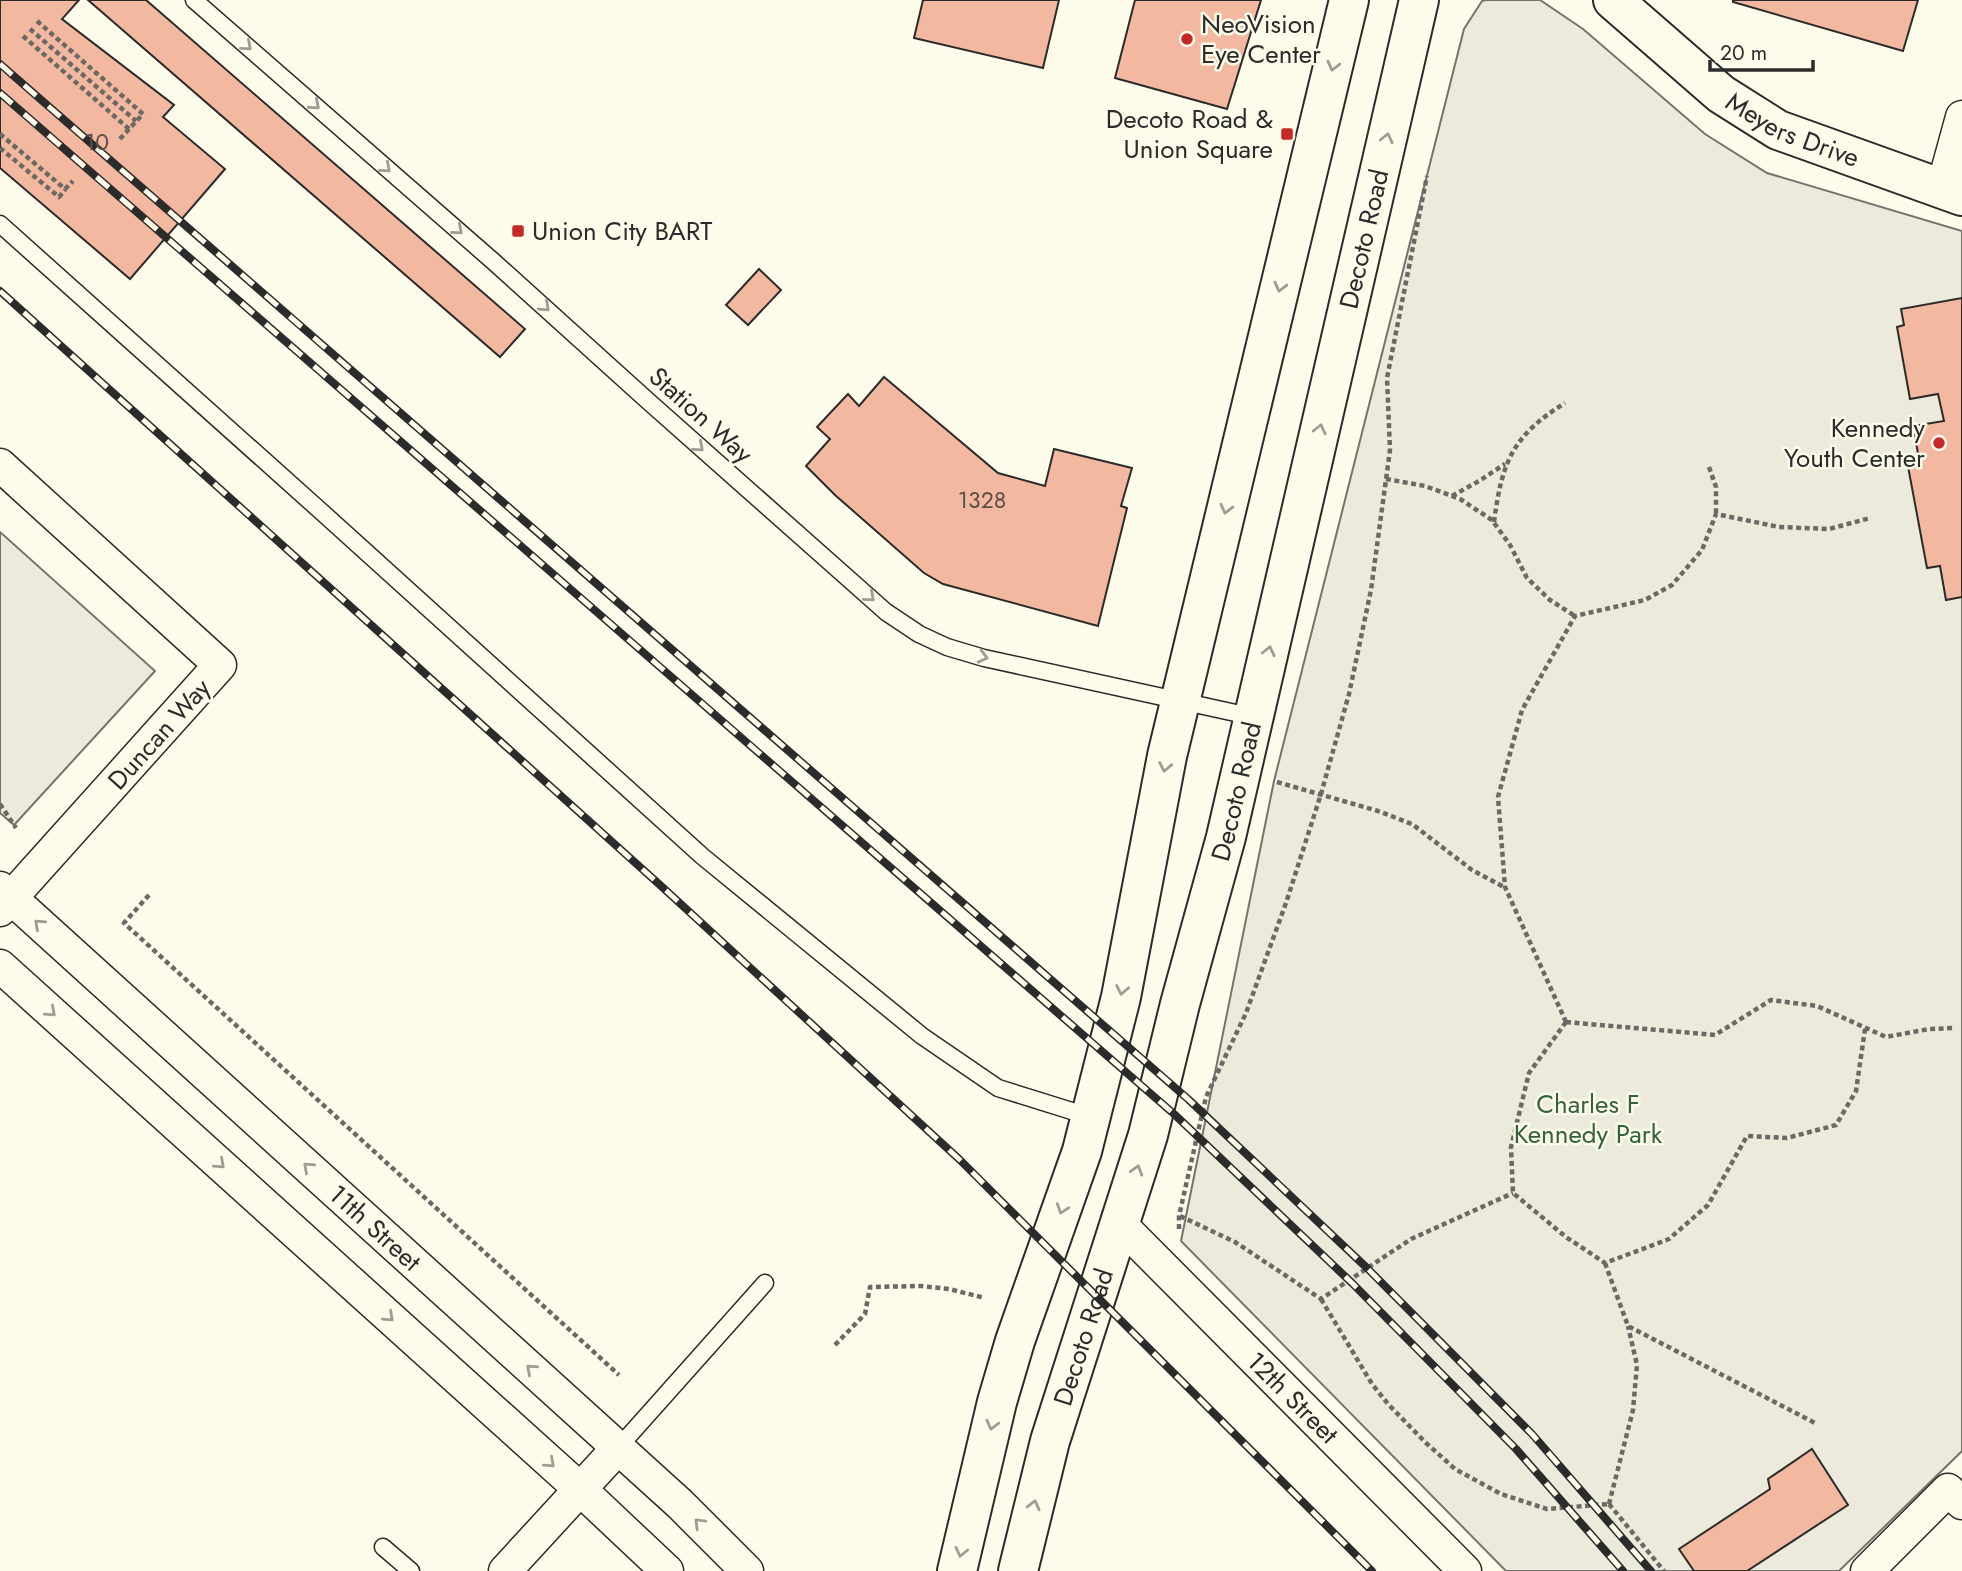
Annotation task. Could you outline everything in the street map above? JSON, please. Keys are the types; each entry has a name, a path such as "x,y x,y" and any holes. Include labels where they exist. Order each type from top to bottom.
{"main road":[{"path":"957,1571 1004,1377 1082,1152 1121,997 1167,756 1349,0"},
{"name":"Decoto Road","path":"1018,1571 1050,1441 1148,1135 1180,1004 1226,837 1419,0"},
{"name":"Meyers Drive","path":"1613,0 1721,94 1778,130 1952,193"}],"street":[{"path":"1952,193 1962,117"},
{"name":"Duncan Way","path":"0,465 220,666 4,899"},
{"name":"11th Street","path":"4,899 680,1504 747,1571"},
{"path":"0,966 581,1490 667,1571"},
{"name":"12th Street","path":"1121,1224 1465,1571"},
{"path":"505,1571 618,1448"},
{"path":"1867,1571 1957,1490"}],"lane":[{"name":"Station Way","path":"194,0 515,280 886,612 919,634 947,647 984,658 1254,717"},
{"path":"0,224 702,856 922,1036 998,1088 1091,1117"},
{"path":"618,1448 765,1283"},
{"path":"383,1546 411,1571"}],"path":[{"path":"37,21 143,114 118,142"},
{"path":"30,29 136,121"},
{"path":"23,36 129,129"},
{"path":"0,134 65,190"},
{"path":"0,148 59,197 73,181"},
{"path":"1179,1229 1179,1216 1206,1097 1246,1013 1286,903 1349,694 1371,590 1390,450 1387,378 1427,177"},
{"path":"1494,522 1498,492 1506,464 1522,437 1542,418 1565,404"},
{"path":"1452,496 1506,464"},
{"path":"1386,479 1426,486 1452,496 1494,522 1510,545 1527,578 1550,600 1576,616 1645,600 1672,585 1702,550 1716,514 1716,487 1709,467"},
{"path":"1716,514 1779,527 1829,529 1870,518"},
{"path":"1566,1021 1505,887 1498,797 1522,710 1576,616"},
{"path":"1274,781 1378,811 1412,824 1472,870 1505,887"},
{"path":"0,804 16,828"},
{"path":"149,895 124,923 619,1375"},
{"path":"1566,1021 1715,1035 1772,1000 1817,1006 1886,1037 1929,1029 1955,1028"},
{"path":"1566,1021 1529,1073 1511,1147 1513,1193 1566,1237 1605,1263 1628,1325 1637,1365 1633,1410 1609,1504"},
{"path":"1605,1263 1669,1239 1707,1205 1747,1136 1787,1138 1836,1125 1856,1091 1865,1029"},
{"path":"1321,1299 1411,1239 1513,1193"},
{"path":"1179,1216 1235,1242 1321,1299 1371,1384 1416,1433 1455,1469 1501,1494 1547,1509 1609,1504"},
{"path":"835,1345 865,1314 870,1287 921,1286 949,1289 985,1298"},
{"path":"1628,1325 1818,1424"},
{"path":"1609,1504 1664,1571"}],"green space":[{"name":"Charles F Kennedy Park","path":"1540,0 1583,29 1705,134 1767,173 1962,231 1962,1451 1839,1571 1506,1571 1181,1241 1274,781 1464,29 1482,1"},
{"path":"0,532 155,671 14,825 0,813"}],"building":[{"path":"0,0 79,0 62,19 174,105 163,117 225,169 130,279 0,168"},
{"path":"88,0 146,0 525,329 500,357"},
{"path":"923,0 1059,0 1043,68 914,38"},
{"name":"NeoVision Eye Center","path":"1135,0 1261,0 1227,109 1115,78"},
{"path":"1733,0 1918,0 1903,51"},
{"path":"759,269 781,290 748,325 726,305"},
{"name":"Kennedy Youth Center","path":"1962,298 1962,597 1946,600 1940,566 1927,568 1907,461 1919,459 1913,426 1944,421 1938,394 1910,399 1897,327 1904,325 1901,309"},
{"path":"884,377 998,473 1045,486 1054,449 1132,468 1121,506 1127,508 1098,626 943,584 924,573 806,466 830,439 817,427 848,394 859,406"},
{"path":"1812,1449 1848,1505 1747,1571 1694,1571 1679,1549 1770,1489 1768,1479"}],"railway":[{"path":"0,64 1188,1099 1367,1268 1532,1434 1651,1571"},
{"path":"0,93 1174,1114 1352,1283 1516,1449 1623,1571"},
{"path":"0,291 660,885 959,1159 1372,1571"}],"place":[{"name":"NeoVision Eye Center","path":"1187,39"},
{"name":"Decoto Road & Union Square","path":"1287,134"},
{"name":"Union City BART","path":"518,231"},
{"name":"Kennedy Youth Center","path":"1939,443"}]}
